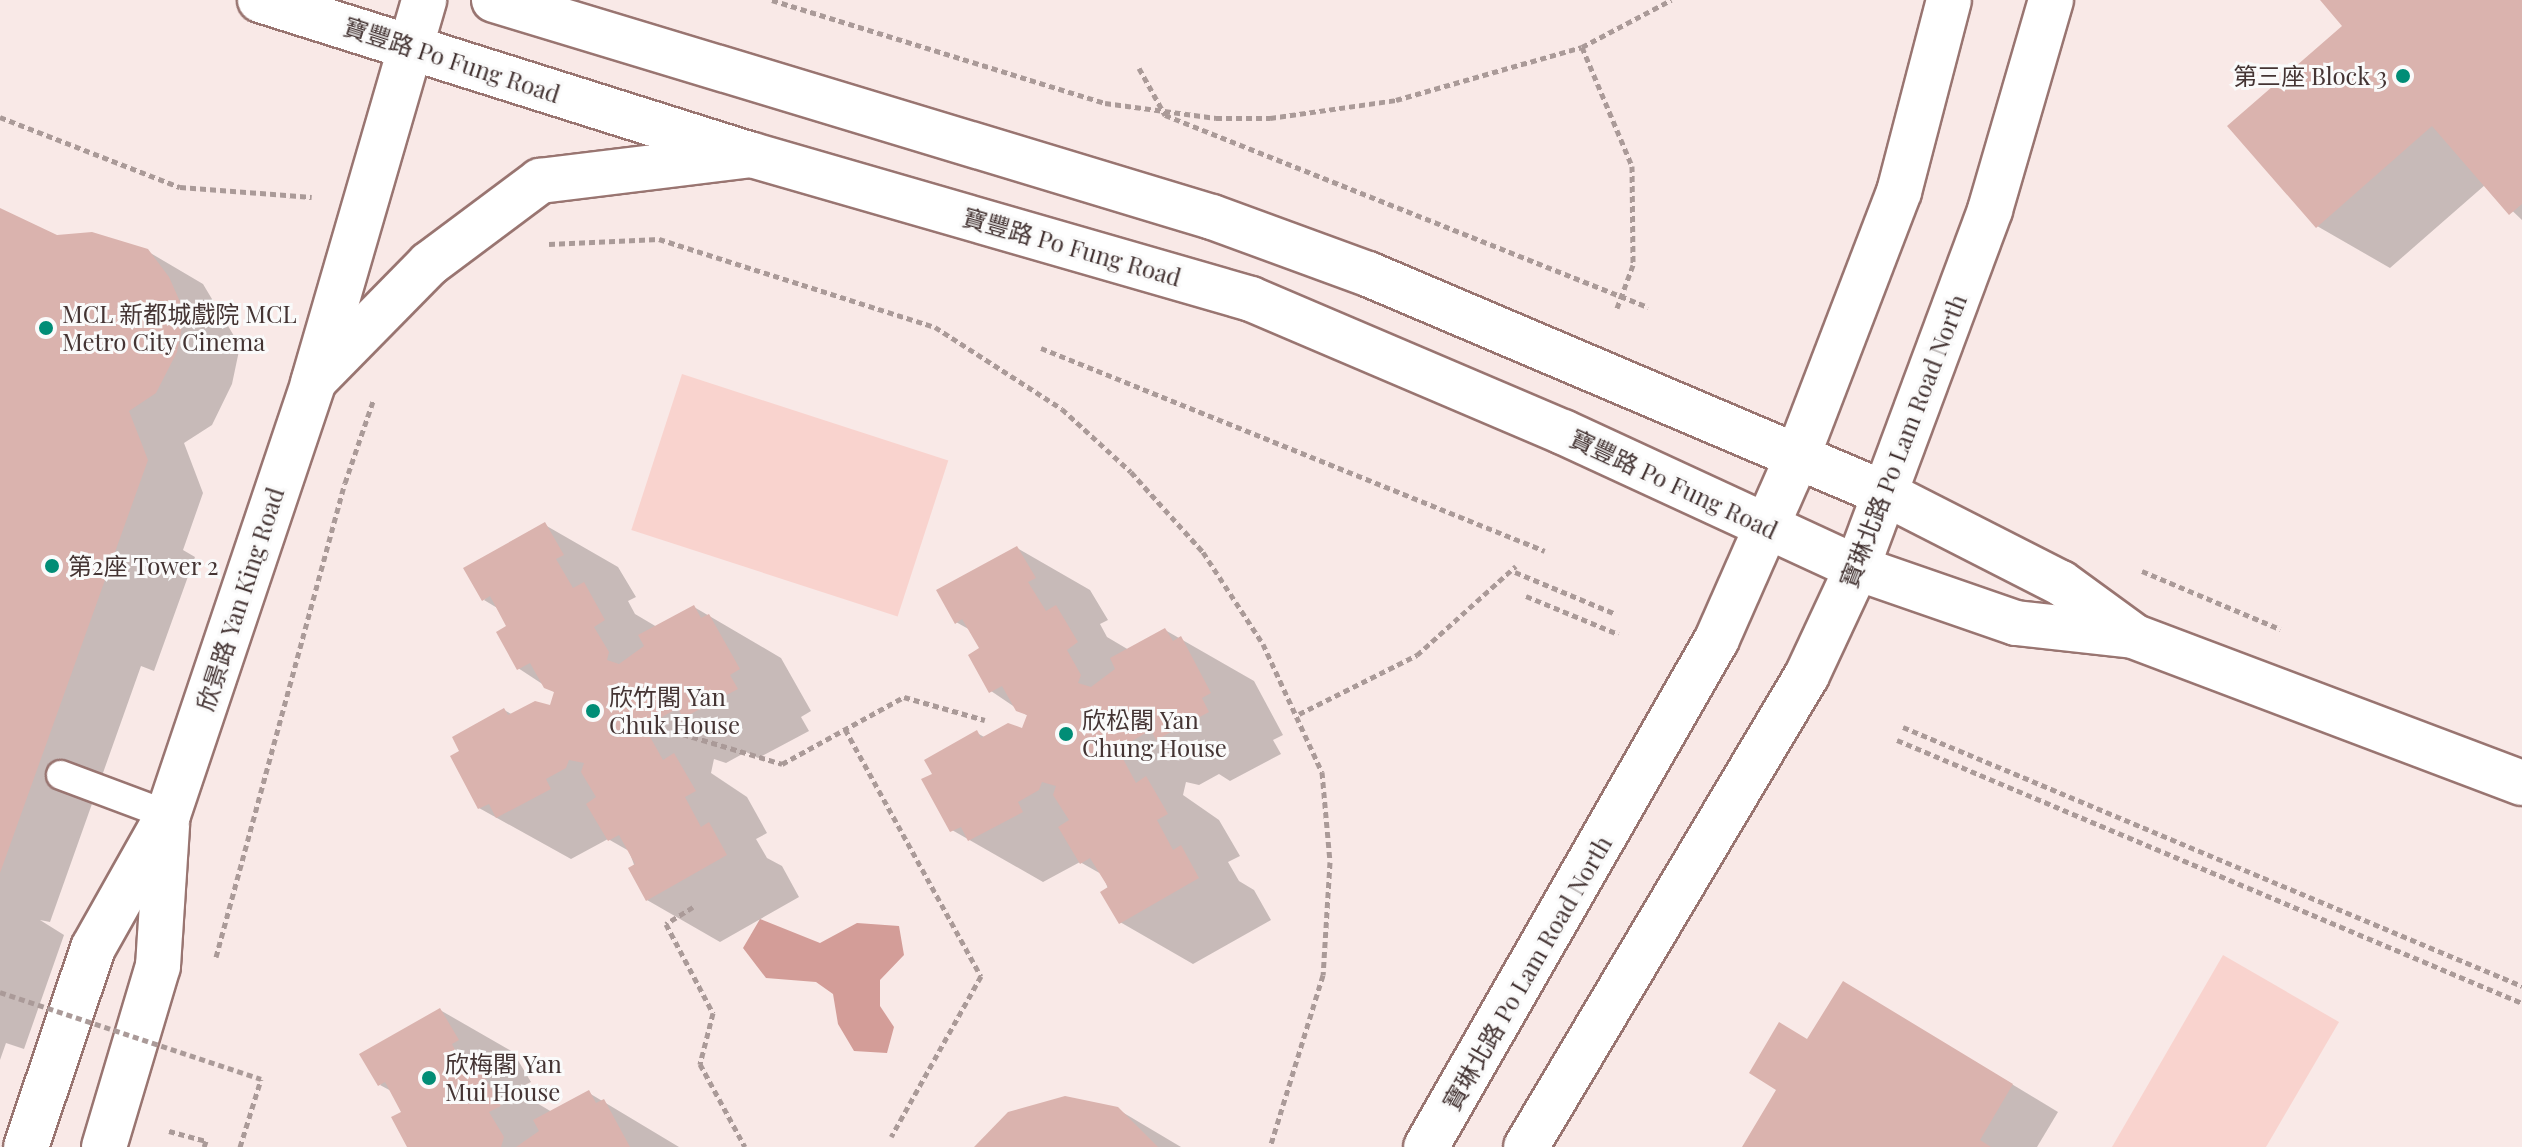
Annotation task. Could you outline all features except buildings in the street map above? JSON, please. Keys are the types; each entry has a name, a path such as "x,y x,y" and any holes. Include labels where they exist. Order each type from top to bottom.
{"street":[{"name":"寶豐路 Po Fung Road","path":"260,0 752,155 1251,299 1563,432 1857,568 2016,623 2133,636"},
{"name":"欣景路 Yan King Road","path":"26,1147 93,948 168,815 313,383 424,0"},
{"path":"494,0 1212,217 1368,274 1888,495 2061,583 2133,636 2522,783"},
{"name":"寶琳北路 Po Lam Road North","path":"1426,1147 1697,680 1798,455 1899,192 1949,0"},
{"name":"寶琳北路 Po Lam Road North","path":"1526,1147 1807,675 1857,568 1888,495 1990,210 2051,0"},
{"name":"欣景路 Yan King Road","path":"313,383 429,264 540,181 752,155"},
{"name":"欣景路 Yan King Road","path":"104,1147 158,966 168,815"}],"lane":[{"path":"61,775 168,815"}],"path":[{"path":"772,0 1105,103 1165,115 1270,118 1335,112 1396,100 1582,47 1671,0"},
{"path":"1582,47 1632,166 1635,235 1617,308"},
{"path":"1139,68 1165,115 1648,307"},
{"path":"1041,348 1545,551"},
{"path":"215,962 345,483 374,397"},
{"path":"1062,409 1131,472 1203,552 1263,644 1299,714 1322,772 1330,862 1323,975 1270,1147"},
{"path":"1299,714 1417,655 1516,569 1616,614"},
{"path":"1526,596 1618,634"},
{"path":"673,731 782,764 904,697 985,720"},
{"path":"1903,727 2522,986"},
{"path":"845,729 981,976 891,1137"},
{"path":"1897,740 2522,1003"},
{"path":"693,907 666,924 713,1013 700,1064 745,1147"},
{"path":"0,992 261,1079 240,1147"},
{"path":"185,1070 194,1039"},
{"path":"166,1139 173,1116"},
{"path":"169,1131 205,1144"}],"shaded area":[{"path":"682,374 948,461 898,616 631,530"},
{"path":"760,919 820,943 857,923 899,926 904,955 880,980 880,1006 894,1027 887,1053 854,1051 838,1024 833,994 816,982 766,978 743,948"},
{"path":"2223,955 2339,1022 2266,1147 2112,1147"}],"place":[{"name":"第三座 Block 3","path":"2403,76"},
{"name":"MCL 新都城戲院 MCL Metro City Cinema","path":"46,328"},
{"name":"第2座 Tower 2","path":"52,566"},
{"name":"欣竹閣 Yan Chuk House","path":"593,711"},
{"name":"欣松閣 Yan Chung House","path":"1066,734"},
{"name":"欣梅閣 Yan Mui House","path":"429,1078"}]}
